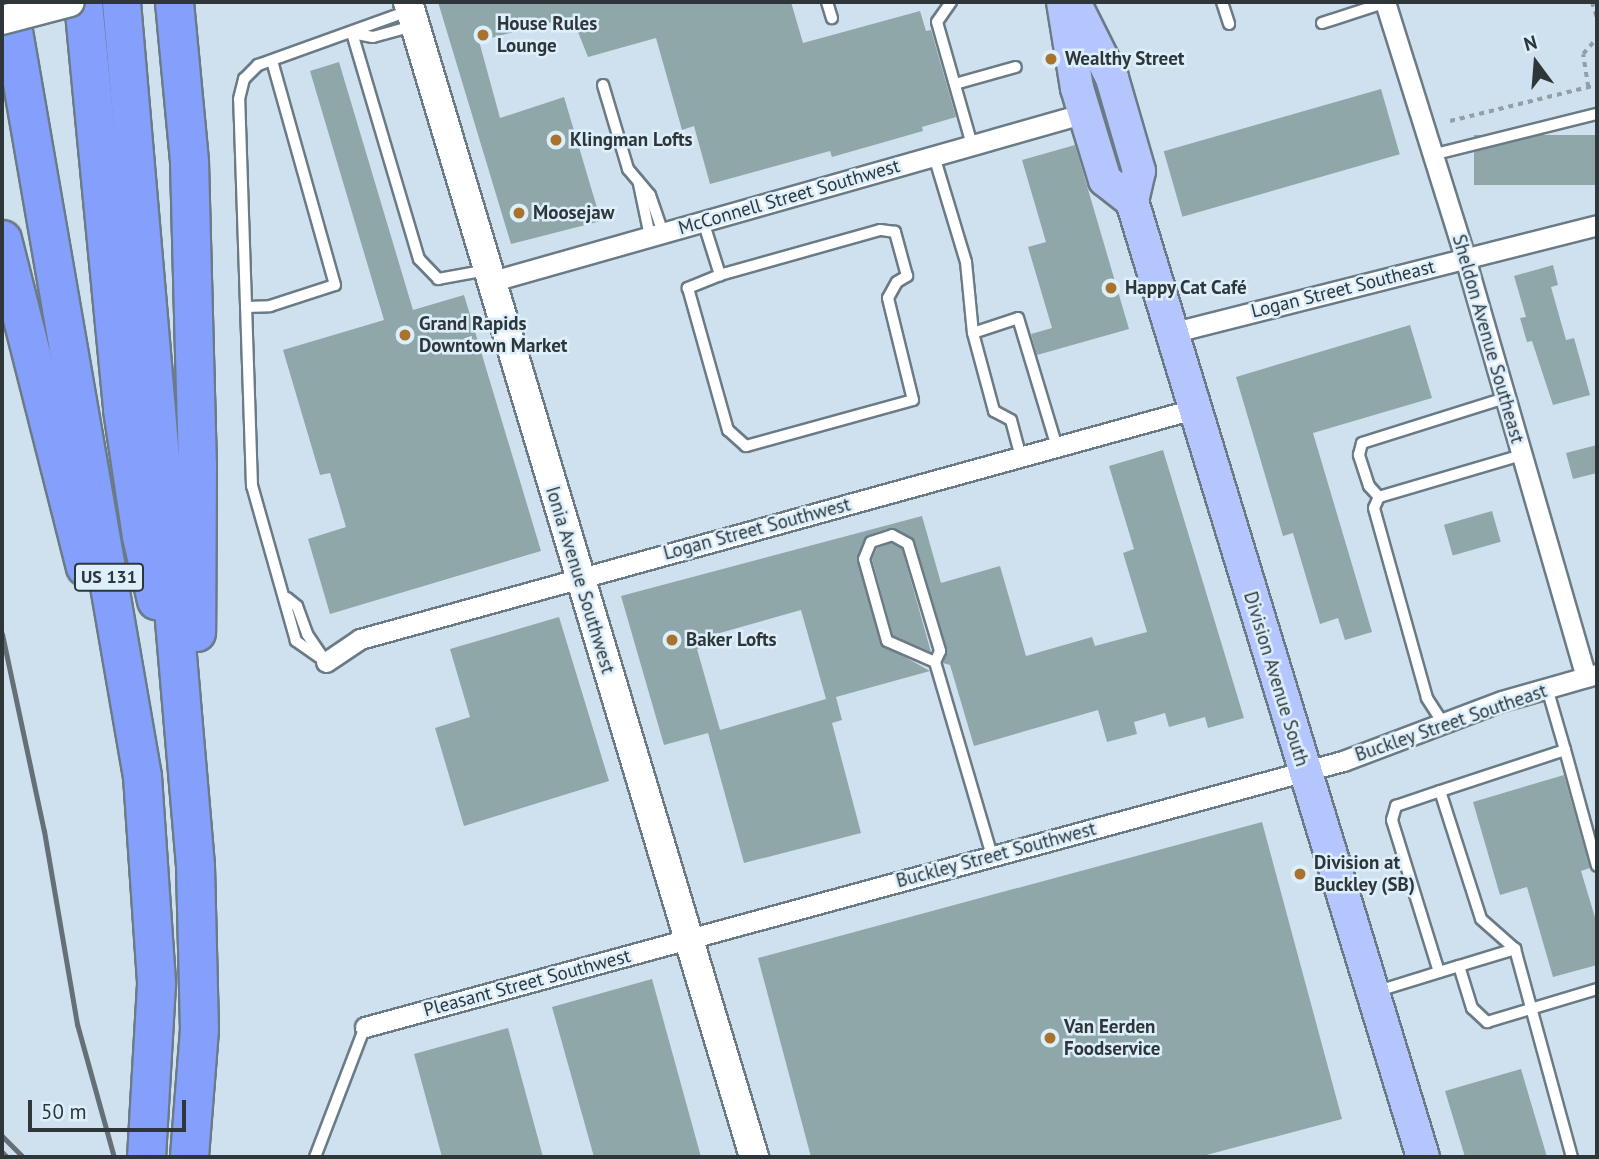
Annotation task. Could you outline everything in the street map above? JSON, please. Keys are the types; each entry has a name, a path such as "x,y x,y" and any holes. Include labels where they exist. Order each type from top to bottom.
{"highway":[{"name":"US 131","path":"8,2 31,120 136,733 146,816 156,984 154,1066 146,1157"},
{"path":"28,2 31,120"},
{"path":"83,2 111,298 141,536 183,706"},
{"name":"US 131","path":"121,2 187,759 199,960 191,1141"},
{"path":"174,2 189,162 197,464 198,604 187,759"},
{"path":"2,239 146,816"}],"main road":[{"path":"1063,2 1085,113 1105,180 1132,201"},
{"name":"Division Avenue South","path":"1074,2 1115,89 1139,171 1132,201 1423,1157"}],"street":[{"path":"2,20 70,2"},
{"name":"Sheldon Avenue Southeast","path":"1386,2 1591,675"},
{"name":"Ionia Avenue Southwest","path":"411,13 491,275 578,578 754,1157"},
{"name":"McConnell Street Southwest","path":"491,275 656,234 1085,113"},
{"name":"Logan Street Southeast","path":"1171,333 1597,225"},
{"name":"Logan Street Southwest","path":"326,662 360,639 1194,409"},
{"name":"Buckley Street Southeast","path":"1304,771 1353,758 1443,723 1591,675"},
{"name":"Buckley Street Southwest","path":"688,939 1304,771"},
{"name":"Pleasant Street Southwest","path":"365,1027 688,939"}],"lane":[{"path":"827,2 832,18"},
{"path":"951,2 937,22 972,145"},
{"path":"1222,2 1229,24"},
{"path":"1322,23 1386,2"},
{"path":"326,662 296,641 285,611 287,598 252,486 239,99 244,79 258,65 352,33 367,23 411,13"},
{"path":"352,33 373,37 411,13"},
{"path":"352,33 419,259 438,279 491,275"},
{"path":"246,307 270,306 335,285 272,61"},
{"path":"955,84 1016,67"},
{"path":"603,85 628,169 639,184 656,234"},
{"path":"1432,155 1597,114"},
{"path":"934,156 966,262 973,333 994,411 1011,420 1021,457"},
{"path":"703,221 719,275"},
{"path":"880,230 895,232 907,276 897,282 888,298 913,400 746,446 728,430 688,288 719,275 880,230"},
{"path":"973,333 1018,318 1056,447"},
{"path":"1379,496 1369,486 1359,455 1362,443 1505,398"},
{"path":"1379,496 1522,455"},
{"path":"1379,496 1374,508 1427,698 1443,723"},
{"path":"935,662 887,641 864,559 871,542 892,535 908,544 940,651 935,662 992,856"},
{"path":"1547,688 1597,866"},
{"path":"1439,972 1392,820 1396,806 1565,750"},
{"path":"1440,791 1481,919 1515,949 1534,1010 1572,1157"},
{"path":"1373,993 1515,949"},
{"path":"1459,966 1472,1008 1487,1023 1597,989"},
{"path":"316,1157 365,1027"}],"path":[{"path":"1592,2 1597,17"},
{"path":"1588,87 1583,54 1597,38"},
{"path":"1450,121 1597,85"}],"building":[{"path":"438,2 791,2 803,43 920,11 926,31 931,30 956,117 922,127 923,131 832,157 830,151 710,184 694,126 682,130 656,38 588,57 572,17 479,41 500,118 564,97 601,221 511,244"},
{"name":"Grand Rapids Downtown Market","path":"339,62 413,310 464,295 541,551 330,614 308,539 346,527 330,473 320,475 283,350 384,320 310,71"},
{"path":"1381,89 1400,154 1182,217 1164,151"},
{"path":"1474,135 1597,135 1597,185 1474,185"},
{"path":"1075,145 1129,329 1037,355 1031,334 1052,328 1028,247 1046,242 1022,160"},
{"path":"1553,265 1558,285 1551,287 1566,340 1574,338 1590,395 1553,405 1532,341 1527,342 1520,318 1526,317 1514,276"},
{"path":"1410,325 1432,398 1313,433 1372,632 1345,640 1338,618 1320,624 1293,533 1283,536 1236,377"},
{"path":"1597,445 1597,473 1573,479 1566,453"},
{"path":"1163,450 1244,718 1208,728 1205,717 1169,727 1165,713 1134,722 1137,734 1107,742 1098,710 974,746 950,665 943,663 947,649 915,542 890,528 866,536 857,557 880,643 930,671 836,697 842,720 832,723 861,833 744,863 708,733 664,745 621,596 922,516 941,583 1000,566 1026,656 1092,637 1095,646 1147,632 1123,553 1134,549 1109,466","holes":["801,610 826,699 720,730 697,649 711,645 709,636"]},
{"path":"1492,511 1501,542 1453,556 1444,525"},
{"path":"891,543 902,549 931,652 893,636 872,559 877,548"},
{"path":"559,617 609,781 464,826 435,728 470,717 450,649"},
{"path":"1564,775 1590,868 1581,871 1597,924 1597,965 1553,977 1527,887 1500,895 1473,802"},
{"name":"Van Eerden Foodservice","path":"1262,822 1342,1119 1199,1157 811,1157 758,958"},
{"path":"652,979 701,1157 594,1157 552,1007"},
{"path":"508,1028 543,1157 442,1157 414,1054"},
{"path":"1521,1069 1547,1157 1465,1157 1445,1091"}],"railway":[{"path":"2,634 44,831 77,1024 114,1157"},
{"path":"2,1136 23,1157"},
{"path":"2,1152 7,1157"}],"place":[{"name":"House Rules Lounge","path":"483,35"},
{"name":"Wealthy Street","path":"1051,59"},
{"name":"Klingman Lofts","path":"556,140"},
{"name":"Moosejaw","path":"519,213"},
{"name":"Happy Cat Café","path":"1111,288"},
{"name":"Grand Rapids Downtown Market","path":"405,335"},
{"name":"Baker Lofts","path":"672,640"},
{"name":"Division at Buckley (SB)","path":"1300,874"},
{"name":"Van Eerden Foodservice","path":"1050,1038"}]}
